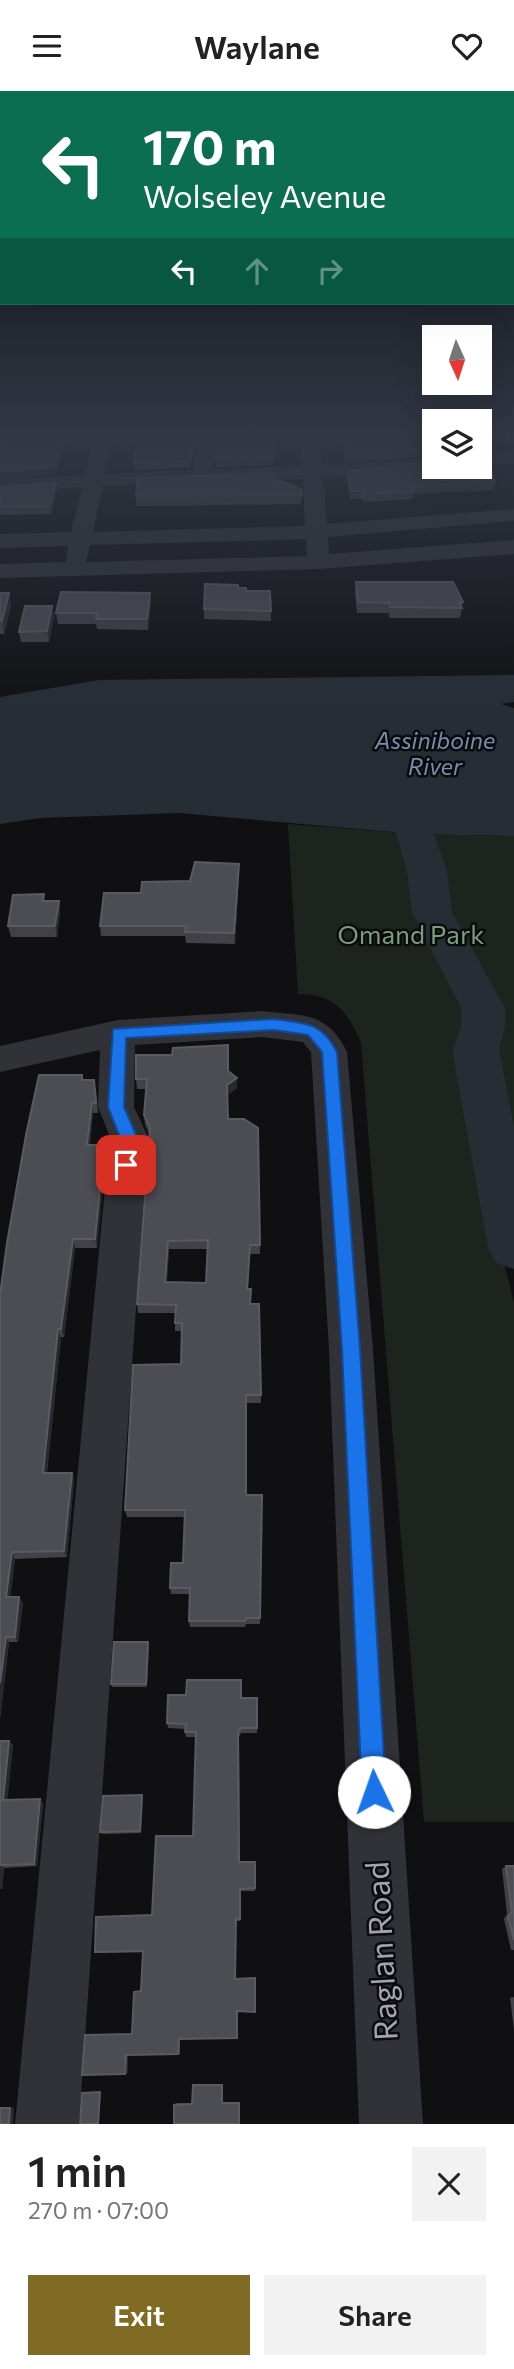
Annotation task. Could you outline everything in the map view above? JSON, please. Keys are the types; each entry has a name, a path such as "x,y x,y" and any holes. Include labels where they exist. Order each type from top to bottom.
{"street":[{"path":"74,568 85,530"},
{"path":"0,541 336,530"},
{"path":"315,531 318,562"},
{"path":"0,571 318,562 514,547"},
{"name":"Raglan Road","path":"118,1033 274,1024 312,1030 323,1039 329,1052 349,1322 391,2124"},
{"path":"0,1059 118,1033 116,1107 129,1137 47,2124"}],"green space":[{"name":"Omand Park","path":"288,824 415,834 514,836 514,1157 494,1077 465,1078 492,1214 514,1303 514,1822 424,1822 361,1043 351,1022 338,1007 321,997 298,994"}],"water":[{"name":"Assiniboine River","path":"514,675 514,702 501,704 514,708 514,836 415,834 179,813 40,818 0,824 0,697 99,680"}],"building":[{"path":"356,582 453,582 463,602 459,602 462,608 390,607 390,603 358,602"},
{"path":"205,584 238,585 238,588 246,588 246,591 270,591 271,611 204,609"},
{"path":"61,592 150,593 147,619 96,619 97,613 56,613"},
{"path":"0,593 9,593 2,621 0,621"},
{"path":"25,606 52,606 47,631 19,632"},
{"path":"195,862 239,864 234,933 185,932 186,926 100,926 104,893 141,893 142,882 190,881"},
{"path":"44,894 43,901 59,901 55,926 8,926 13,895"},
{"path":"228,1045 228,1071 237,1078 227,1085 228,1119 244,1119 258,1128 260,1245 250,1245 247,1289 251,1289 250,1304 259,1304 261,1395 246,1395 246,1495 262,1495 260,1618 246,1618 245,1621 189,1621 190,1588 170,1588 171,1563 183,1563 185,1510 125,1510 133,1365 181,1364 182,1323 175,1323 176,1305 137,1304 150,1128 144,1115 147,1079 136,1079 136,1055 172,1055 173,1048","holes":["208,1240 206,1283 165,1282 168,1241"]},
{"path":"39,1075 82,1075 82,1080 94,1080 96,1103 92,1103 87,1145 104,1145 95,1239 73,1239 61,1329 58,1329 43,1473 72,1473 64,1551 12,1552 6,1597 19,1597 15,1637 6,1637 0,1683 0,1295 26,1135"},
{"path":"114,1642 148,1642 146,1684 111,1684"},
{"path":"187,1680 241,1680 241,1698 257,1698 257,1728 241,1728 238,1732 239,1862 255,1862 255,1888 240,1889 240,1919 236,1919 235,1979 255,1978 255,2012 237,2011 237,2038 179,2039 178,2054 126,2055 125,2074 82,2075 85,2035 132,2034 134,1992 141,1991 143,1951 95,1952 96,1917 152,1915 156,1836 193,1836 196,1732 185,1732 186,1724 167,1723 168,1695 186,1695"},
{"path":"0,1741 9,1741 3,1800 40,1799 34,1864 0,1865"},
{"path":"142,1795 140,1831 100,1832 103,1796"},
{"path":"506,1866 514,1866 514,1940 508,1917 512,1912"},
{"path":"193,2085 222,2085 222,2103 239,2103 239,2124 174,2124 174,2105 192,2104"},
{"path":"100,2092 98,2124 80,2124 82,2093"},
{"path":"0,2108 10,2108 9,2124 0,2124"}],"waterway":[{"path":"410,771 415,834 427,871 432,912 483,1008 483,1027 476,1049 478,1067 514,1247"}],"route":[{"path":"126,1165 129,1137 116,1107 118,1033 274,1024 312,1030 323,1039 329,1052 351,1349 374,1792"}]}
